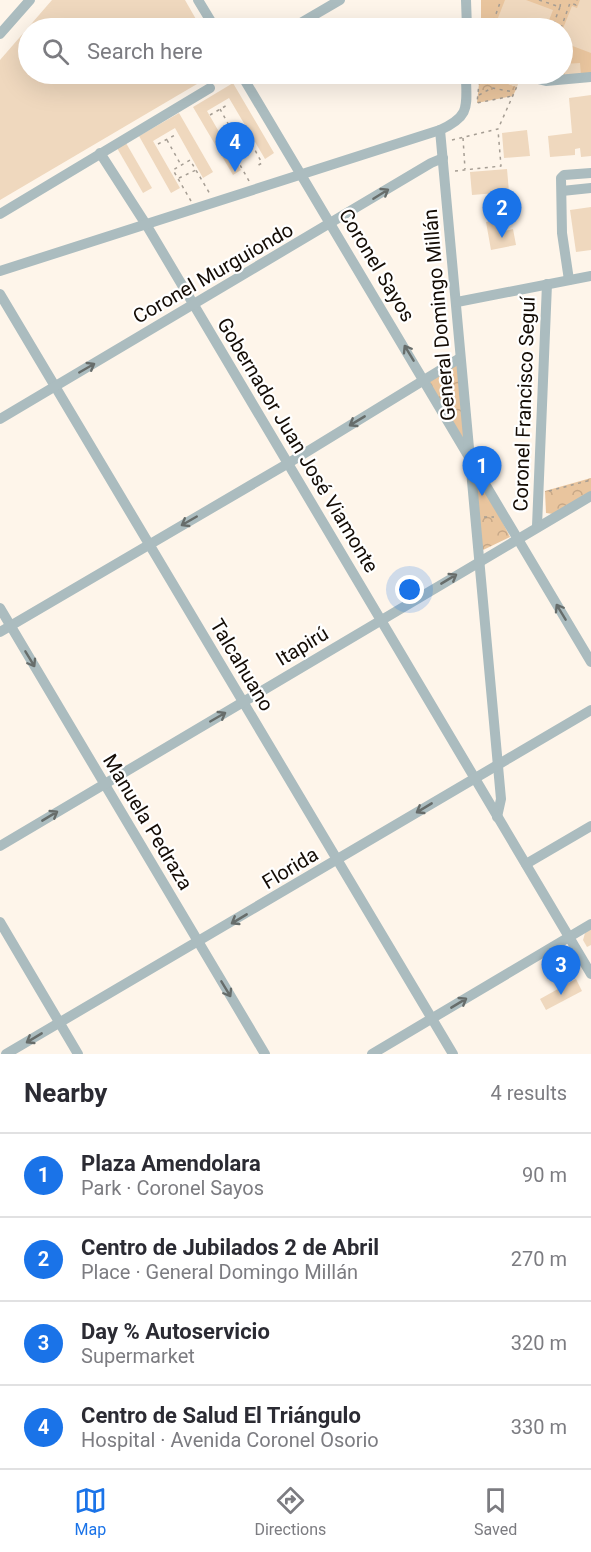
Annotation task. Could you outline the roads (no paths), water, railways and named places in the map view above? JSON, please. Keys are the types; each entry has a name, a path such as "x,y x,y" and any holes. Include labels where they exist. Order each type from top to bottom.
{"street":[{"path":"0,34 30,0"},
{"path":"198,0 209,18"},
{"path":"309,18 340,0"},
{"path":"467,18 468,1"},
{"path":"573,79 591,77"},
{"name":"Coronel Sayos","path":"247,84 439,403 502,515 591,662"},
{"path":"0,271 147,226 300,175 441,136 463,116 465,84"},
{"path":"0,214 210,88"},
{"name":"General Domingo Millán","path":"441,136 501,799 497,817"},
{"name":"Gobernador Juan José Viamonte","path":"100,153 147,226 591,974"},
{"name":"Coronel Murguiondo","path":"0,419 431,163 444,158"},
{"path":"568,280 562,233 562,176 591,172"},
{"path":"562,191 591,188"},
{"path":"457,302 591,276"},
{"name":"Coronel Francisco Seguí","path":"537,526 547,284"},
{"name":"Talcahuano","path":"0,294 453,1054"},
{"path":"0,632 287,464 460,358"},
{"name":"Itapirú","path":"0,846 591,496"},
{"name":"Manuela Pedraza","path":"0,608 265,1054"},
{"name":"Florida","path":"6,1054 199,943 591,710"},
{"path":"526,864 591,826"},
{"path":"0,922 78,1054"},
{"path":"372,1054 591,924"}],"place":[{"name":"Centro de Salud El Triángulo","path":"235,172"},
{"name":"Centro de Jubilados 2 de Abril","path":"502,238"},
{"name":"Plaza Amendolara","path":"482,496"},
{"name":"Day % Autoservicio","path":"561,995"}]}
